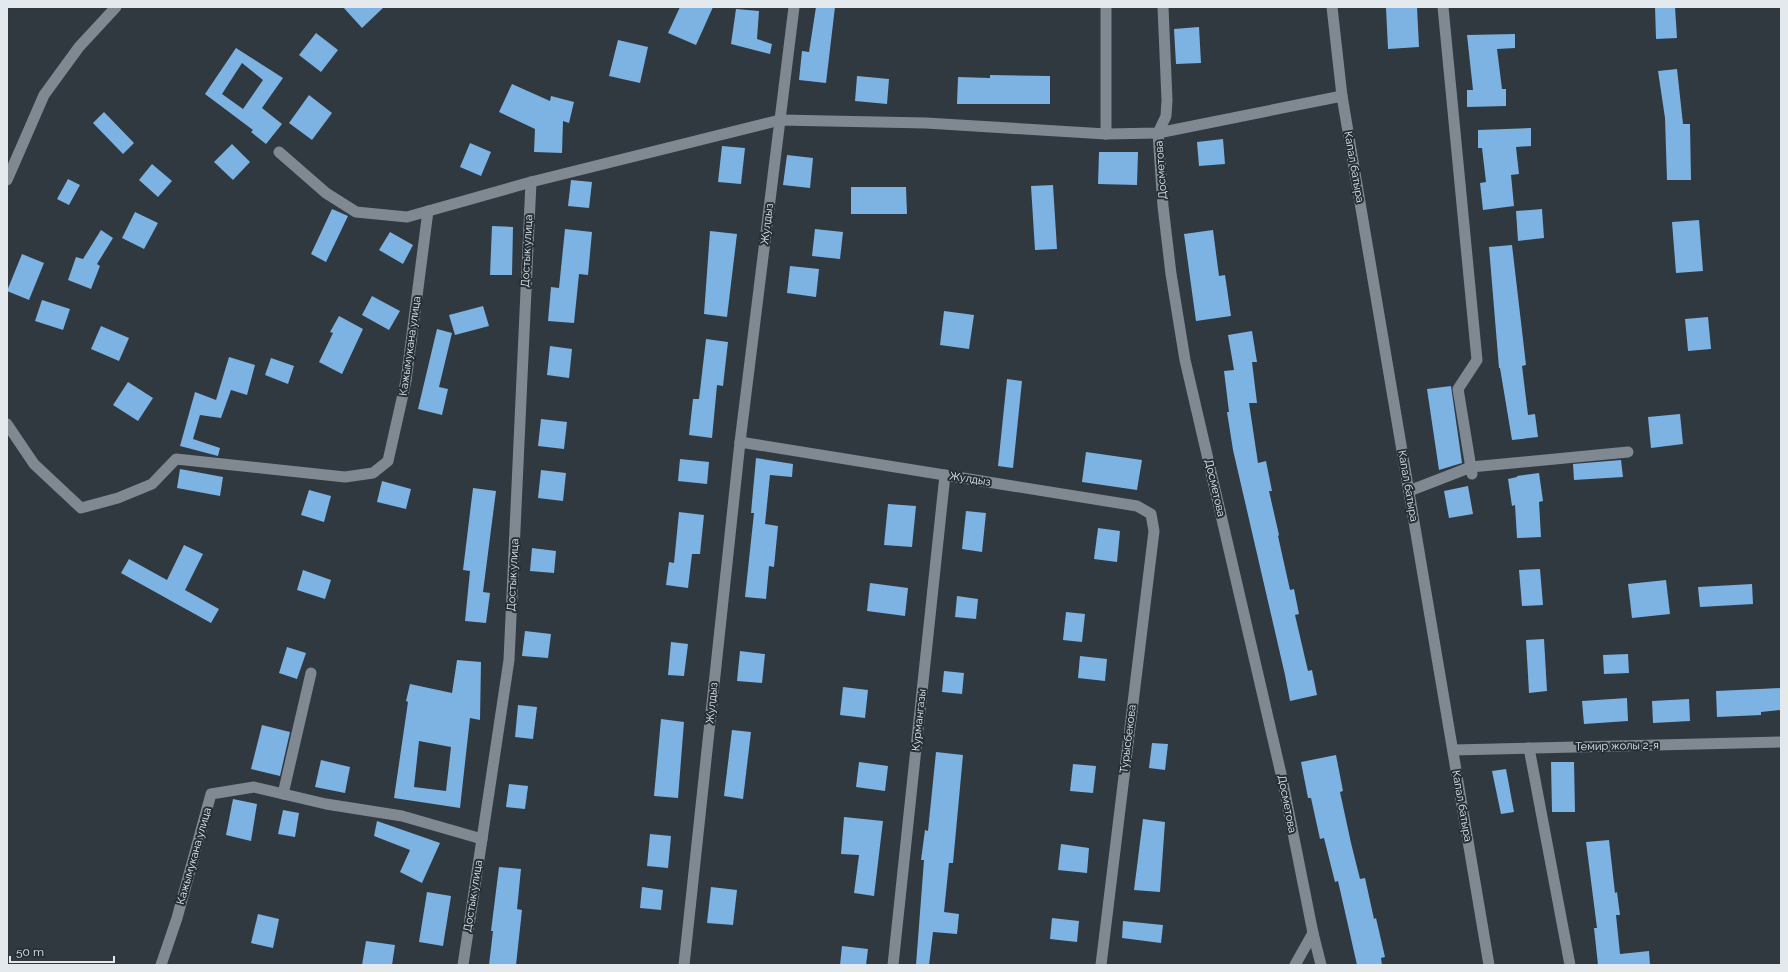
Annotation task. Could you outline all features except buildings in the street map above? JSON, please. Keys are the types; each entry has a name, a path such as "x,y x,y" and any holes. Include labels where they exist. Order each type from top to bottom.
{"street":[{"path":"7,180 44,95 79,47 116,7"},
{"name":"Жулдыз","path":"684,965 740,442 794,7"},
{"path":"1106,7 1106,134"},
{"name":"Досметова","path":"1163,7 1168,100 1166,116 1158,133 1163,206 1185,360 1282,778 1313,933 1321,965"},
{"name":"Капал батыра","path":"1332,7 1342,96 1489,965"},
{"path":"1443,7 1477,360 1458,388 1471,470"},
{"path":"279,152 326,193 356,212 407,217 531,182 780,120 926,123 1106,134 1158,133 1342,96"},
{"name":"Достык улица","path":"463,965 509,660 531,182"},
{"name":"Кажымукана улица","path":"7,424 34,464 81,508 118,498 152,484 176,459 345,477 373,473 388,461 406,381 428,211"},
{"name":"Жулдыз","path":"740,442 1137,506 1151,514"},
{"path":"1409,491 1471,470 1628,452"},
{"name":"Курмангазы","path":"893,965 945,475"},
{"name":"Турысбекова","path":"1101,965 1154,531 1151,514"},
{"path":"283,794 311,674"},
{"name":"Темир жолы 2-я","path":"1453,750 1781,742"},
{"path":"1528,748 1570,965"},
{"name":"Кажымукана улица","path":"161,965 177,918 211,794 254,787 326,804 402,816 482,839"},
{"path":"1295,965 1313,933"}]}
